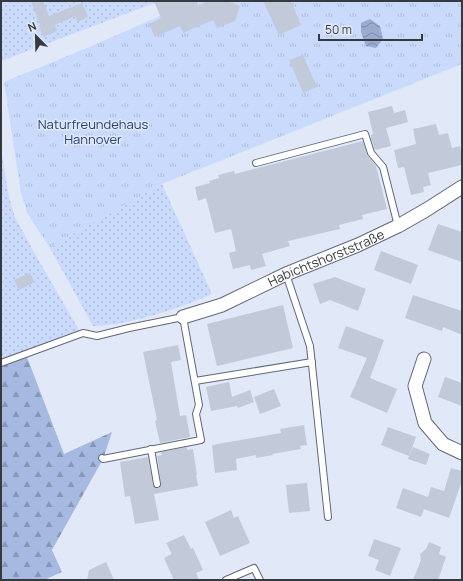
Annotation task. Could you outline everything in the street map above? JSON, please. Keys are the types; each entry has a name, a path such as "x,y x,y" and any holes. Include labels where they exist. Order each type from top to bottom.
{"street":[{"name":"Habichtshorststraße","path":"183,318 222,305 286,274 358,245 398,226 462,187"},
{"path":"424,359 415,386 425,422 443,444 462,453"}],"lane":[{"path":"256,163 365,134 371,154 383,166 398,226"},
{"path":"286,274 310,346 328,518"},
{"path":"102,458 104,459 201,440 196,414 199,405 183,318"},
{"name":"Habichtshorststraße","path":"1,363 83,333 97,336 129,328 183,318"},
{"path":"195,381 312,362"},
{"path":"151,450 158,484"},
{"path":"226,580 254,568 260,580"}],"green space":[{"path":"1,1 160,1 1,61"},
{"name":"Naturfreundehaus Hannover","path":"194,1 462,1 462,64 162,184 50,248 27,213 21,193 4,82 94,45"},
{"path":"1,149 9,197 15,217 79,330 1,359"},
{"path":"162,184 212,294 154,315 108,325 93,326 50,248"},
{"path":"27,357 64,454 112,432 103,459 52,550 62,572 44,580 1,580 1,367"}],"water":[{"path":"370,19 380,26 383,39 376,48 366,46 361,32 361,23"}],"building":[{"path":"31,1 43,1 49,16 82,3 88,17 78,22 75,16 55,25 57,31 43,37"},
{"path":"154,1 197,1 198,6 208,1 227,1 240,6 235,21 217,28 213,20 183,33 180,26 155,37 149,24 161,18"},
{"path":"263,1 291,1 301,25 279,35"},
{"path":"303,55 317,87 303,93 289,60"},
{"path":"392,106 394,113 405,110 408,122 386,128 391,146 375,150 371,139 371,135 373,134 368,112"},
{"path":"436,124 439,135 448,133 452,148 460,146 462,165 428,173 431,185 423,187 424,192 411,195 404,167 398,168 394,150 416,144 413,129"},
{"path":"363,141 367,155 376,166 387,209 362,215 363,219 339,225 340,229 288,241 290,246 262,254 266,266 251,270 250,265 233,269 229,253 236,251 231,229 215,233 206,198 198,201 195,187 210,183 209,181 219,178 218,175 234,171 235,174"},
{"path":"438,224 462,232 462,262 428,250"},
{"path":"381,251 418,265 411,284 374,270"},
{"path":"30,273 35,282 19,290 14,280"},
{"path":"335,277 366,289 358,311 330,300 320,304 313,284"},
{"path":"413,295 462,311 462,335 443,327 442,331 405,318"},
{"path":"283,305 293,348 217,366 207,324"},
{"path":"346,326 384,340 370,378 397,389 387,413 350,397 367,358 338,348"},
{"path":"178,345 181,360 171,362 180,416 186,415 190,437 160,443 155,421 157,420 143,352"},
{"path":"445,377 462,383 462,406 438,397"},
{"path":"229,382 232,397 250,390 254,402 238,408 237,406 211,411 206,387"},
{"path":"274,389 281,406 260,414 254,397"},
{"path":"304,425 307,445 300,446 301,449 256,458 256,455 236,459 237,470 215,473 212,445 281,433 280,429"},
{"path":"388,427 416,437 409,456 381,445"},
{"path":"187,447 187,450 193,449 198,486 154,494 159,520 135,524 130,496 125,497 120,462 148,457 153,485 155,488 158,488 161,486 161,483 157,456 162,455 161,452"},
{"path":"413,447 430,454 426,465 408,459"},
{"path":"451,468 462,471 462,481 449,518 424,509 421,517 396,508 403,488 428,497 431,487 444,491"},
{"path":"307,483 310,511 289,513 286,485"},
{"path":"231,510 234,518 238,516 250,543 220,556 205,522"},
{"path":"184,535 191,549 193,548 203,570 196,573 199,580 174,580 164,558 172,554 166,543"},
{"path":"374,539 401,548 390,576 375,570 379,560 368,556"},
{"path":"429,542 441,547 439,554 446,557 438,580 413,580 421,560 420,554 426,549"},
{"path":"106,562 114,580 87,580 89,570"}]}
